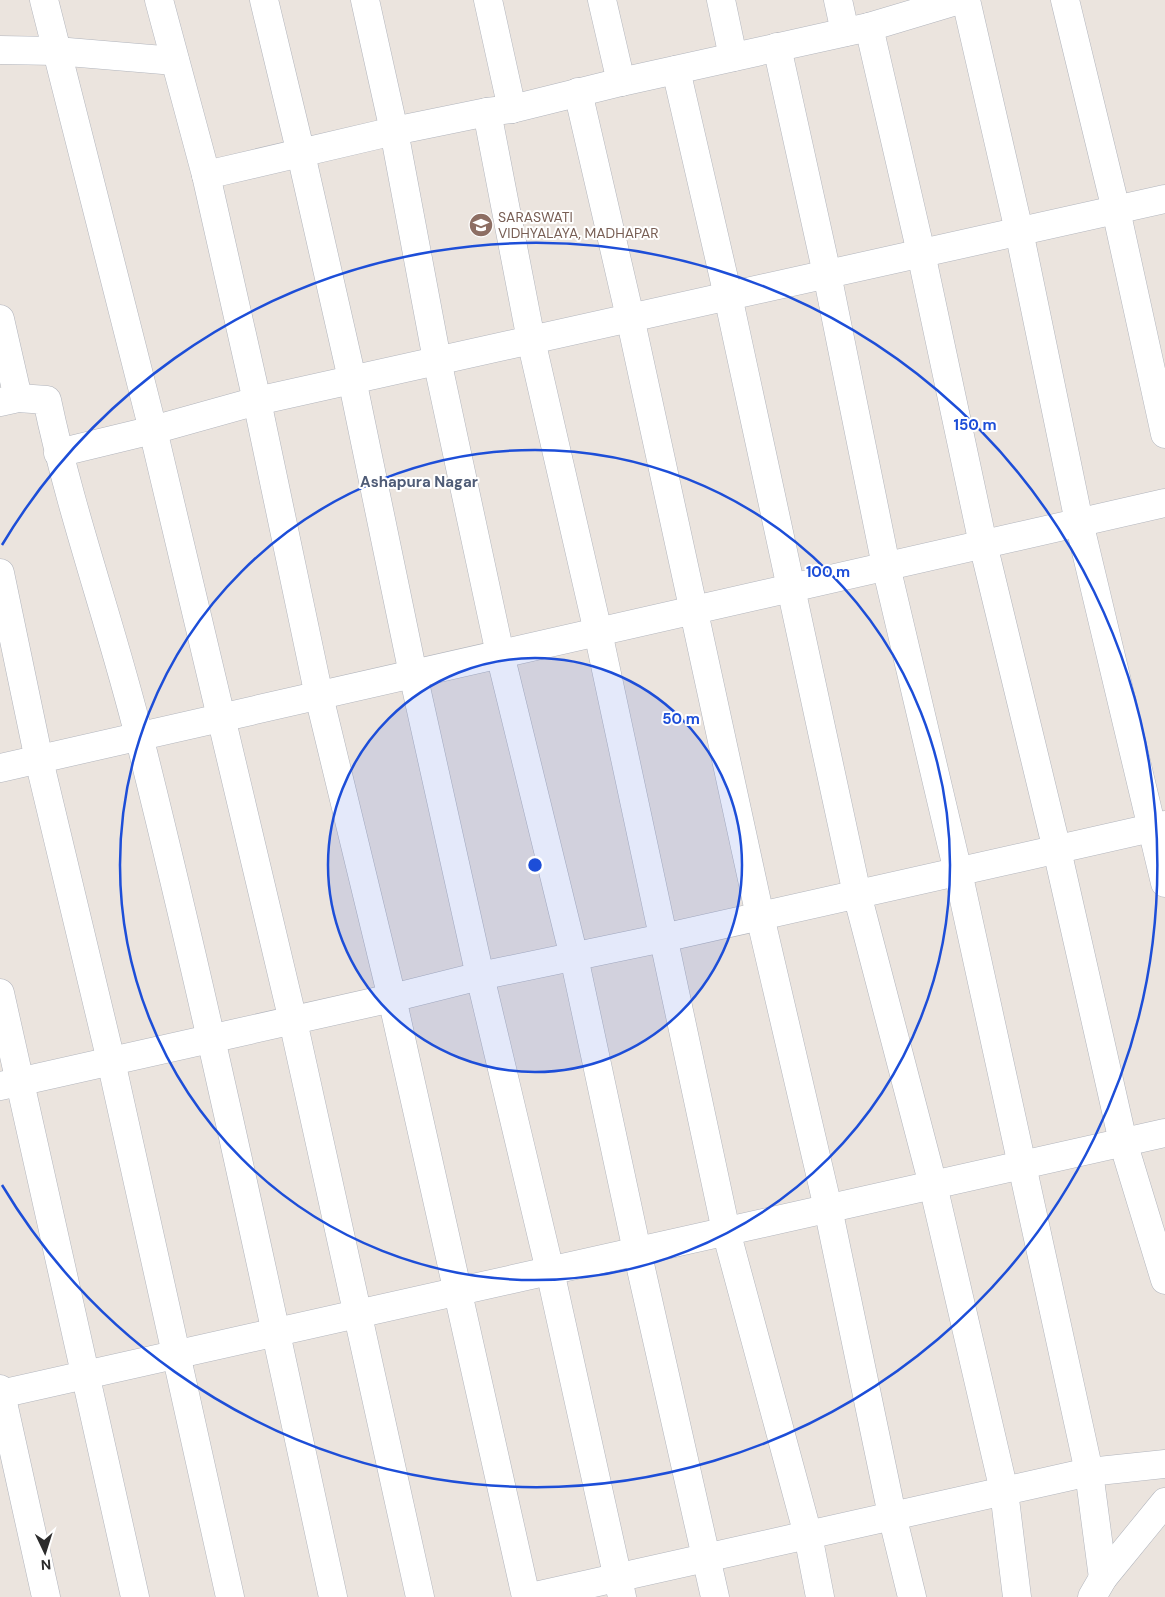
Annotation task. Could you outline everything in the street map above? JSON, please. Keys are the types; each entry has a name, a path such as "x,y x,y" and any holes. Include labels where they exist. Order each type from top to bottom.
{"street":[{"path":"44,0 153,430 293,1021 420,1597"},
{"path":"159,0 206,175 257,401 319,696 392,998 526,1597"},
{"path":"264,0 352,379 413,674 480,976 550,1271 620,1587"},
{"path":"365,0 394,131 437,360 500,654 574,958 637,1251 715,1597"},
{"path":"488,0 499,111 531,340 598,632 726,1231 808,1535 820,1597"},
{"path":"602,0 621,82"},
{"path":"720,0 733,57"},
{"path":"838,0 857,30 921,253 983,544 1057,850 1123,1142 1165,1280"},
{"path":"1065,0 1116,210 1165,434"},
{"path":"206,175 394,131 499,111 857,30 956,1 1019,231 1079,522 1159,827 1165,883"},
{"path":"777,47 827,274 886,566 958,872 1089,1472 1097,1588"},
{"path":"0,50 56,51 175,61"},
{"path":"676,70 728,296 857,894 933,1185 1004,1491 1017,1597"},
{"path":"578,92 630,317 760,916 828,1208 892,1515 912,1597"},
{"path":"58,453 153,430 257,401 352,379 1165,199"},
{"path":"0,318 9,400 47,400 58,453 140,736 211,1039 334,1597"},
{"path":"0,768 1165,503"},
{"path":"0,573 39,760 111,1061 230,1597"},
{"path":"10,1084 293,1021 480,976 574,958 1159,827"},
{"path":"0,992 10,1084 86,1375 135,1597"},
{"path":"46,1597 0,1392 275,1333 1165,1133"},
{"path":"531,1597 620,1587 706,1558 892,1515 1089,1472 1165,1464"},
{"path":"1097,1588 1165,1502"}],"place":[{"name":"SARASWATI VIDHYALAYA, MADHAPAR","path":"481,225"}],"district":[{"name":"Ashapura Nagar","path":"419,482"}]}
